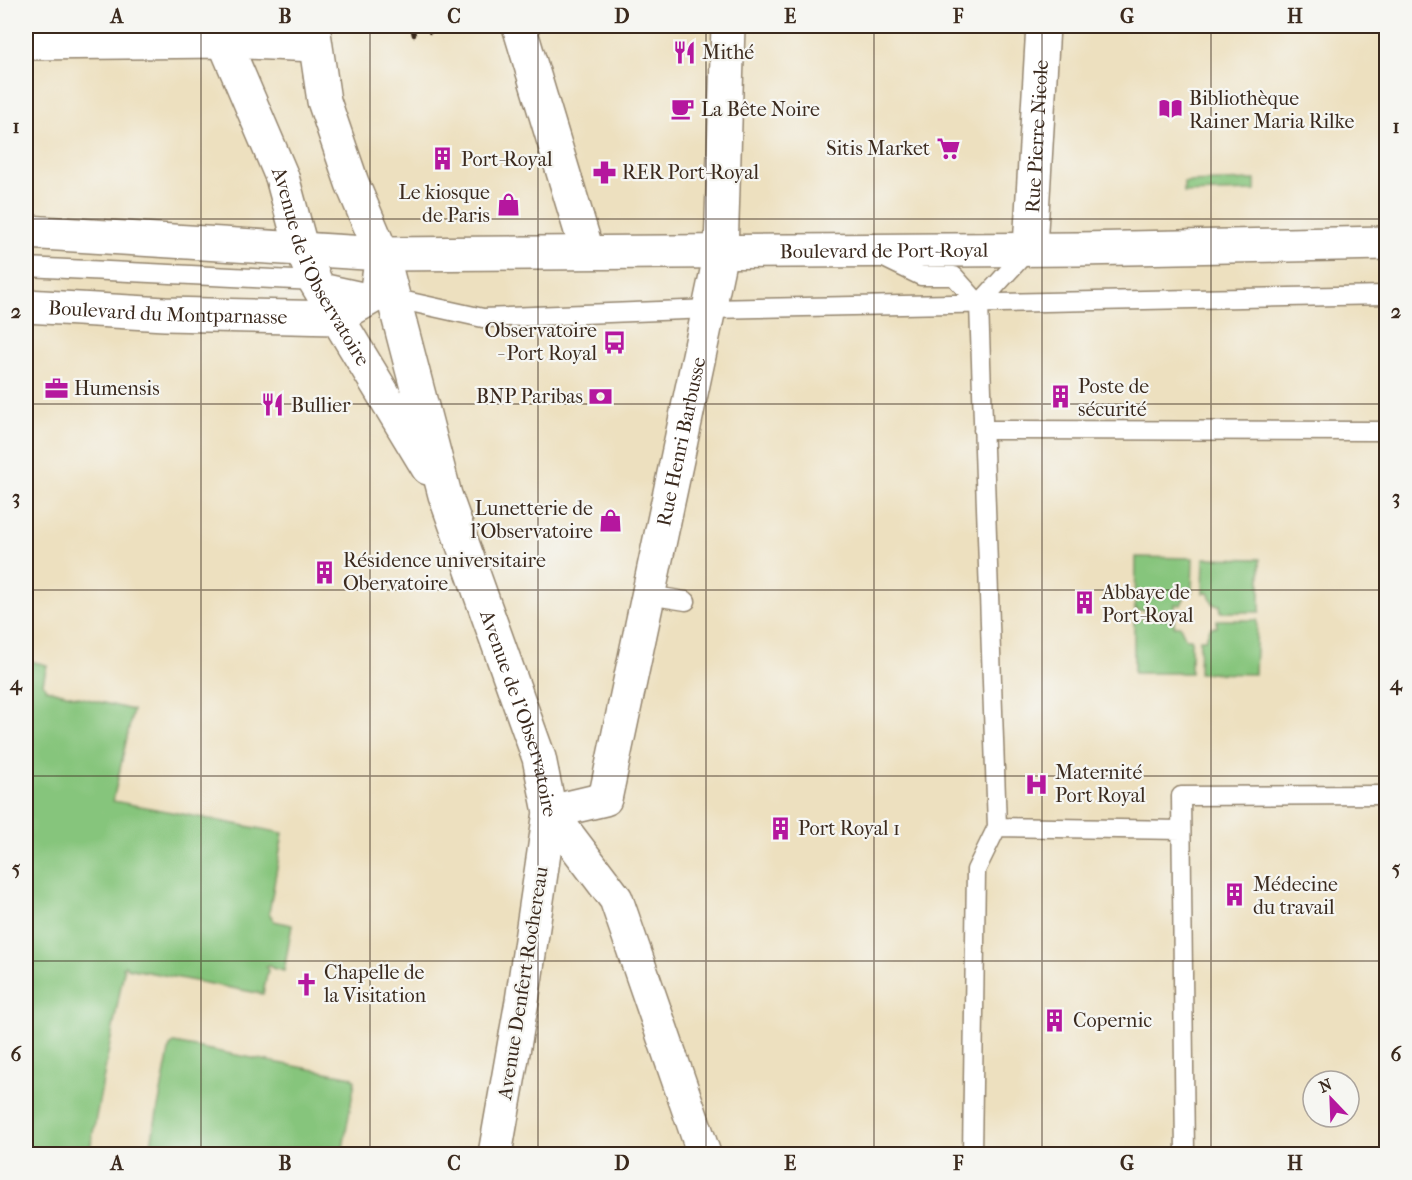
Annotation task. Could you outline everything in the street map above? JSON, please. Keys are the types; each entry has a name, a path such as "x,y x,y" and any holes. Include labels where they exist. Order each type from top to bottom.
{"main road":[{"path":"519,26 587,251"},
{"name":"Rue Henri Barbusse","path":"550,812 605,799 721,252 728,26"},
{"name":"Rue Pierre Nicole","path":"1030,248 1043,26"},
{"path":"38,38 223,33 314,35"},
{"name":"Avenue de l'Observatoire","path":"223,33 282,177 301,247 315,281 445,495"},
{"name":"Avenue de l'Observatoire","path":"314,35 324,101 351,183 382,254 386,297 445,495 539,758 550,812 616,899 704,1155"},
{"path":"26,232 257,247 301,247 382,254"},
{"name":"Boulevard de Port-Royal","path":"382,254 1386,243"},
{"path":"336,318 386,297"},
{"name":"Boulevard du Montparnasse","path":"26,306 165,314 336,318"},
{"name":"Avenue Denfert-Rochereau","path":"495,1155 522,1001 550,812"}],"lane":[{"path":"979,304 1030,248"},
{"path":"867,250 921,276 954,276 979,304 997,826 976,870 972,1155"},
{"name":"Boulevard du Montparnasse","path":"26,267 315,281 386,297"},
{"path":"386,297 483,318 710,309 1386,295"},
{"path":"983,430 1382,431 1386,437"},
{"path":"648,595 686,601"},
{"path":"1185,1155 1187,1109 1181,796 1386,795"},
{"path":"997,826 1181,830"}],"green space":[{"path":"1255,180 1255,191 1184,193 1184,182"},
{"path":"1136,557 1193,558 1192,592 1187,592 1181,605 1175,604 1175,611 1135,610"},
{"path":"1204,558 1260,559 1260,612 1221,612 1220,605 1214,605 1208,593 1203,593"},
{"path":"1134,619 1174,619 1174,626 1180,626 1186,639 1191,639 1191,673 1134,673"},
{"path":"1217,620 1257,620 1255,674 1199,673 1200,639 1205,639 1211,627 1217,627"},
{"path":"26,660 47,665 43,683 46,689 133,710 113,801 283,833 269,913 274,921 292,925 284,971 269,965 266,967 268,970 263,994 127,968 125,965 89,1154 26,1154"},
{"path":"174,1043 352,1077 355,1081 342,1154 149,1154 170,1046"}],"railway":[{"path":"412,26 414,35"},
{"path":"429,26 430,32"}],"place":[{"name":"Mithé","path":"684,52"},
{"name":"La Bête Noire","path":"683,109"},
{"name":"Bibliothèque Rainer Maria Rilke","path":"1171,109"},
{"name":"Sitis Market","path":"948,148"},
{"name":"Port-Royal","path":"443,159"},
{"name":"RER Port-Royal","path":"604,172"},
{"name":"Le kiosque de Paris","path":"508,204"},
{"name":"Observatoire - Port Royal","path":"615,342"},
{"name":"Humensis","path":"56,388"},
{"name":"BNP Paribas","path":"601,396"},
{"name":"Poste de sécurité","path":"1060,397"},
{"name":"Bullier","path":"273,405"},
{"name":"Lunetterie de l'Observatoire","path":"611,520"},
{"name":"Résidence universitaire Obervatoire","path":"325,572"},
{"name":"Abbaye de Port-Royal","path":"1084,603"},
{"name":"Maternité Port Royal","path":"1037,784"},
{"name":"Port Royal 1","path":"780,828"},
{"name":"Médecine du travail","path":"1235,895"},
{"name":"Chapelle de la Visitation","path":"306,984"},
{"name":"Copernic","path":"1055,1020"}]}
